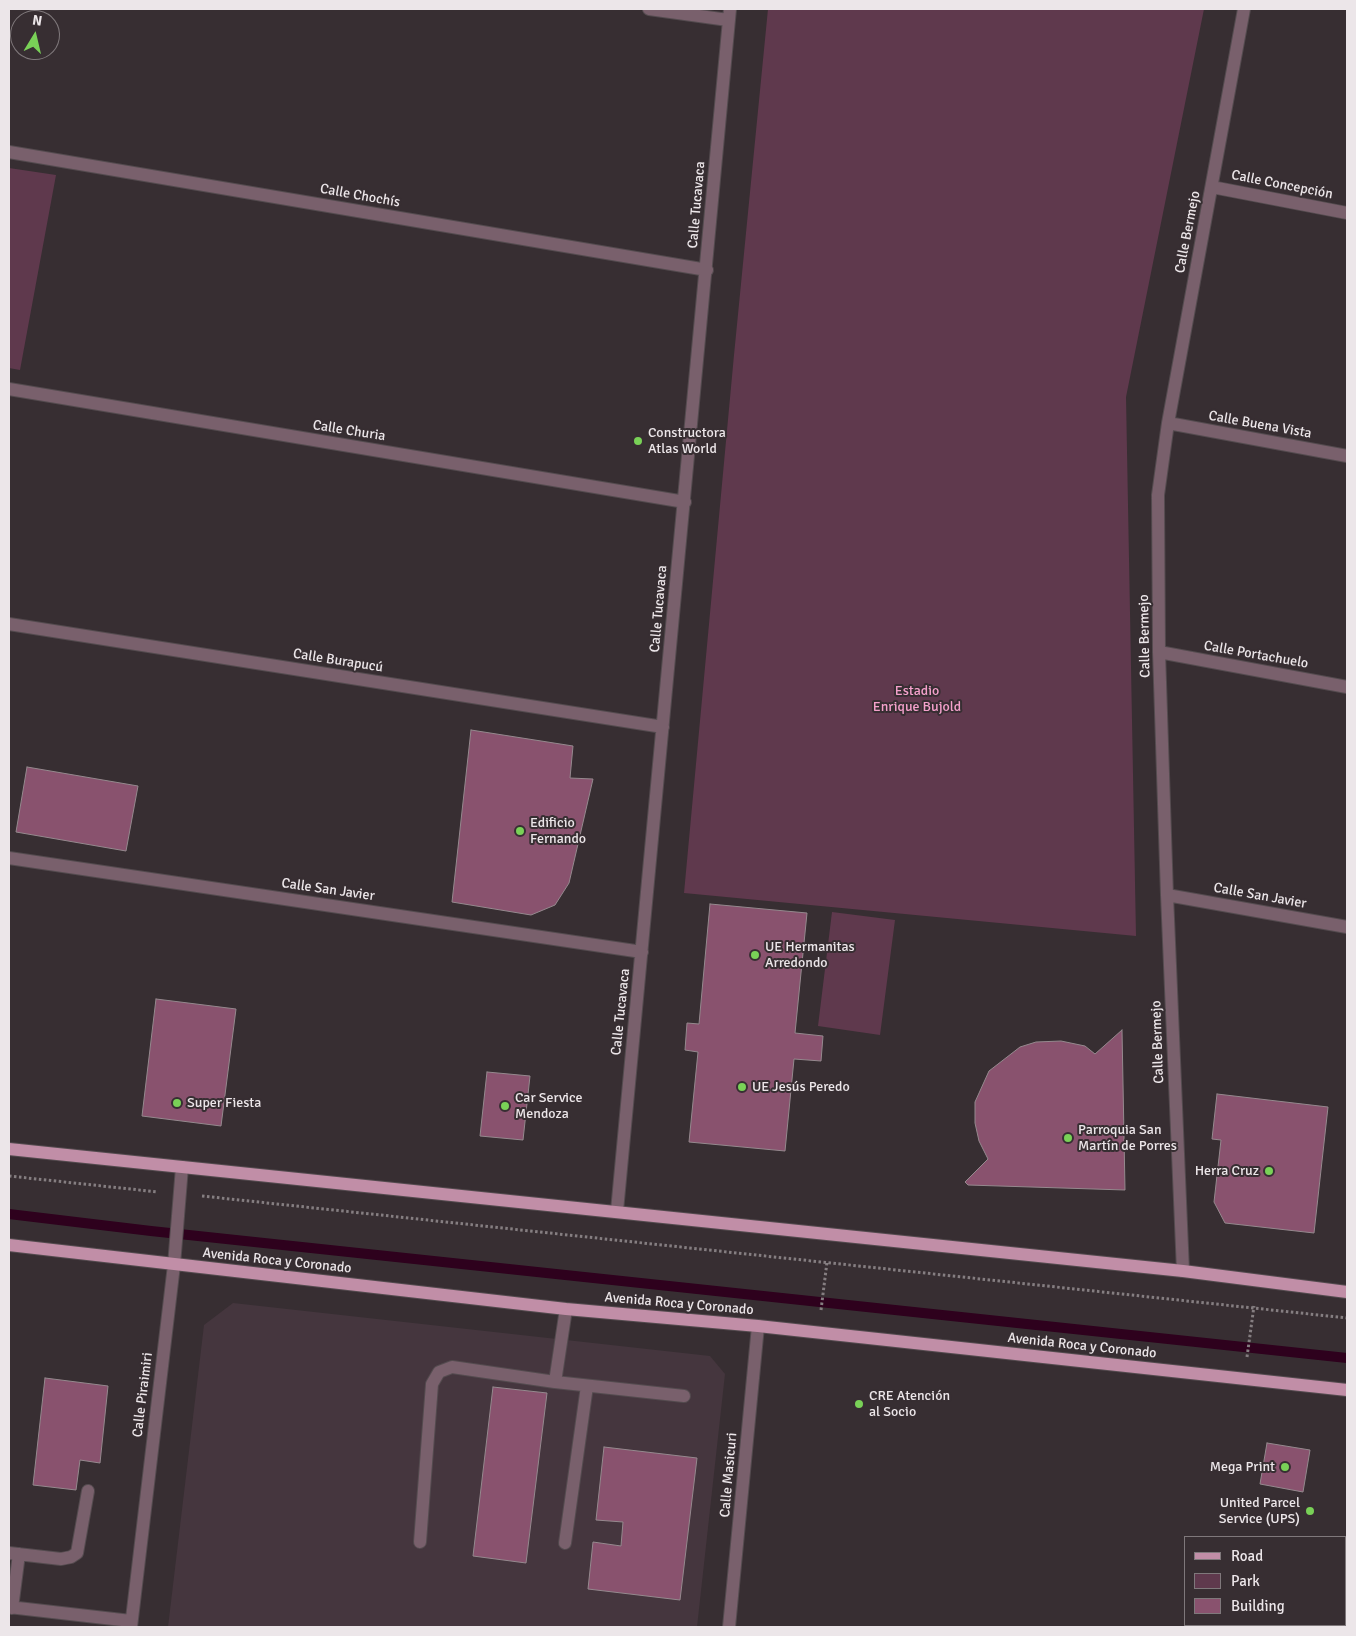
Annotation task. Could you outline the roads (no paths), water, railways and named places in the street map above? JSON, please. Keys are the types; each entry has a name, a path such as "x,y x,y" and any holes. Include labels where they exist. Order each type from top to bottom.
{"main road":[{"path":"9,1149 1182,1271 1347,1292"},
{"name":"Avenida Roca y Coronado","path":"9,1245 566,1309 758,1326 1347,1390"}],"street":[{"path":"650,9 729,14"},
{"name":"Calle Bermejo","path":"1182,1271 1167,895 1160,652 1158,495 1168,423 1244,9"},
{"name":"Calle Tucavaca","path":"617,1211 707,270 729,14"},
{"name":"Calle Chochís","path":"9,152 707,270"},
{"name":"Calle Concepción","path":"1212,187 1347,213"},
{"name":"Calle Churia","path":"9,389 685,502"},
{"name":"Calle Buena Vista","path":"1168,423 1347,456"},
{"name":"Calle Burapucú","path":"9,624 663,727"},
{"name":"Calle Portachuelo","path":"1160,652 1347,687"},
{"name":"Calle San Javier","path":"9,858 642,952"},
{"name":"Calle San Javier","path":"1167,895 1347,927"},
{"name":"Calle Piraimiri","path":"131,1624 174,1265 182,1167"},
{"path":"554,1382 566,1309"},
{"name":"Calle Masicuri","path":"729,1627 758,1326"},
{"path":"420,1542 432,1384 439,1372 452,1367 554,1382 684,1396"},
{"path":"565,1543 587,1386"},
{"path":"88,1491 77,1553 71,1557 61,1559 14,1553 11,1607 131,1624"}],"waterway":[{"path":"9,1214 151,1231 1347,1358"}],"place":[{"name":"Constructora Atlas World","path":"638,441"},
{"name":"Edificio Fernando","path":"520,831"},
{"name":"UE Hermanitas Arredondo","path":"755,955"},
{"name":"UE Jesús Peredo","path":"742,1087"},
{"name":"Super Fiesta","path":"177,1103"},
{"name":"Car Service Mendoza","path":"505,1106"},
{"name":"Parroquia San Martín de Porres","path":"1068,1138"},
{"name":"Herra Cruz","path":"1269,1171"},
{"name":"CRE Atención al Socio","path":"859,1404"},
{"name":"Mega Print","path":"1285,1467"},
{"name":"United Parcel Service (UPS)","path":"1310,1511"}],"park label":[{"name":"Estadio Enrique Bujold","path":"917,700"}]}
